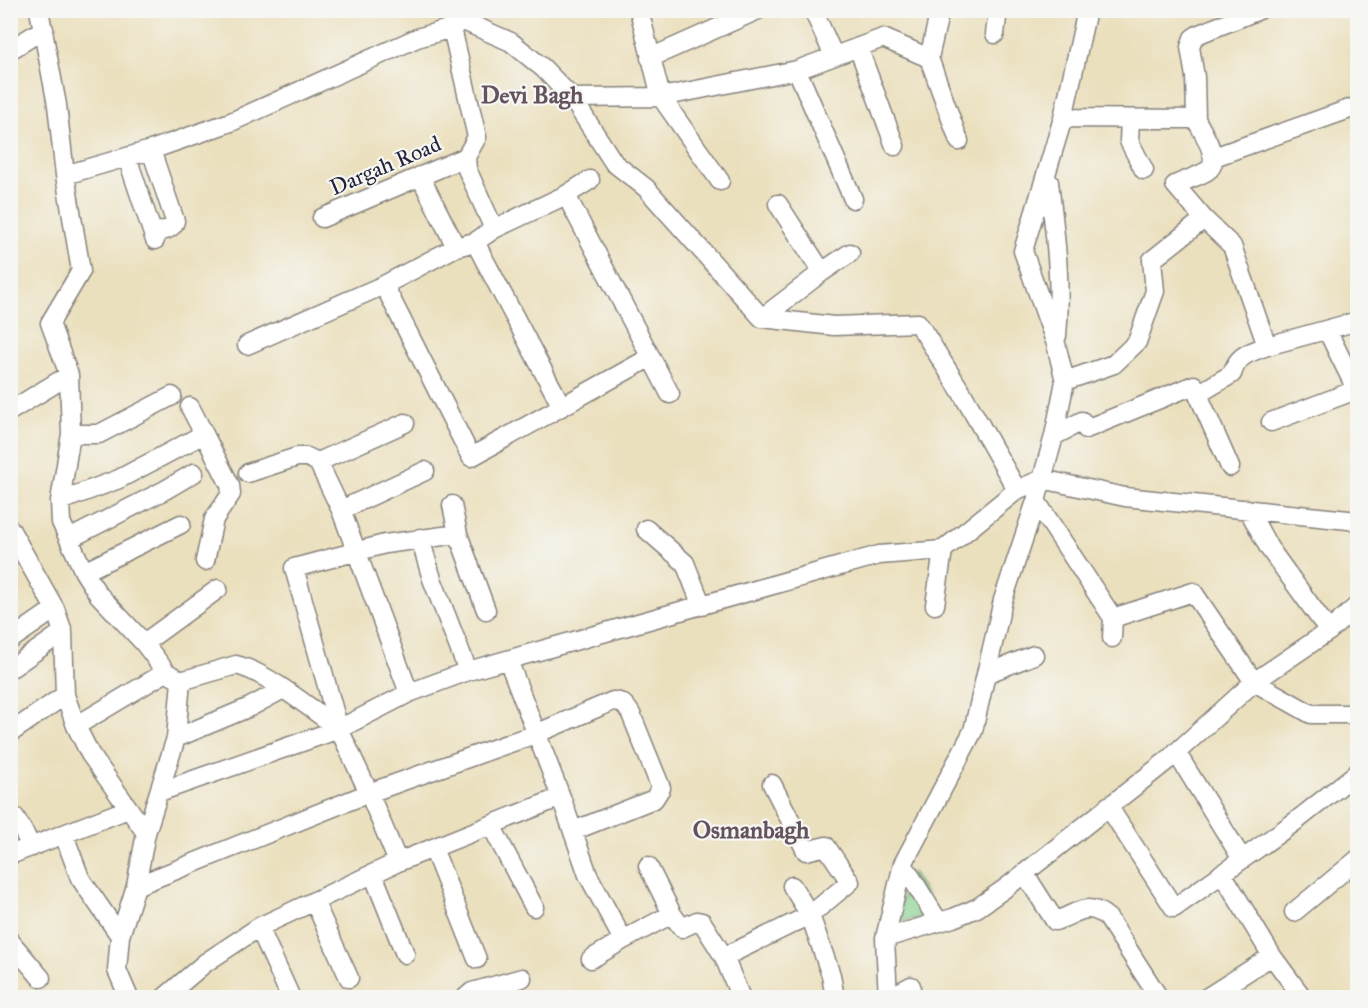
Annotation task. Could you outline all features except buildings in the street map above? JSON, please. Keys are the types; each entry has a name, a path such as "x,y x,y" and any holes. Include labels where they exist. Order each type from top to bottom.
{"street":[{"path":"39,10 57,105 65,175 81,271 50,323 69,375 71,434 60,501 61,522 84,572 98,594 174,676 176,738 146,833 136,886 120,936 117,970 129,998"},
{"path":"639,10 661,97 720,181"},
{"path":"650,58 758,10"},
{"path":"813,10 834,56"},
{"path":"940,10 929,58 959,141"},
{"path":"995,34 998,10"},
{"path":"911,986 888,998 885,938 903,864 973,731 1003,600 1036,501 1054,436 1065,381 1056,344 1023,251 1063,118 1087,10"},
{"path":"1258,10 1193,38 1191,47 1195,77 1196,119 1214,157 1213,165 1208,171 1175,185 1204,219 1232,246 1267,346"},
{"path":"65,175 151,150 231,122 456,19 511,42 543,68 572,98 614,163 646,188 762,318 834,326 918,323 962,393 1017,490"},
{"name":"Dargah Road","path":"456,19 477,137 466,157 467,169 494,229"},
{"path":"10,50 44,29"},
{"path":"572,98 661,97 797,70 883,38 929,58"},
{"path":"858,47 895,146"},
{"path":"797,70 853,199"},
{"path":"1214,157 1358,106"},
{"path":"1063,118 1196,119"},
{"path":"1130,119 1129,141 1144,170"},
{"path":"127,157 154,237 170,228 175,221 151,150"},
{"name":"Dargah Road","path":"322,218 466,157"},
{"path":"1048,173 1058,258 1060,304 1056,344"},
{"path":"420,176 456,247"},
{"path":"247,345 384,285 456,247 475,242 494,229 566,195 590,180"},
{"path":"566,195 670,394"},
{"path":"778,204 822,272"},
{"path":"1065,381 1114,364 1137,342 1155,291 1152,260 1204,219"},
{"path":"475,242 561,405"},
{"path":"762,318 850,253"},
{"path":"384,285 471,456 651,357"},
{"path":"1198,394 1232,374 1235,363 1243,356 1267,346 1358,321"},
{"path":"1271,422 1357,392 1327,330"},
{"path":"10,411 69,375"},
{"path":"1054,436 1082,421 1086,429 1194,385 1230,467"},
{"path":"71,434 99,434 172,396"},
{"path":"190,407 230,485 231,494 214,519 205,561"},
{"path":"318,462 405,423"},
{"path":"60,501 119,479 204,434"},
{"path":"248,473 297,457 307,457 318,462 341,510 409,693"},
{"path":"341,510 425,471"},
{"path":"69,539 194,473"},
{"path":"159,792 339,729 409,693 468,671 879,555 943,549 1017,490 1042,479 1125,497 1358,521"},
{"path":"1036,501 1113,618 1112,638"},
{"path":"453,505 458,534 486,610"},
{"path":"1248,509 1269,548 1329,632"},
{"path":"84,572 181,524"},
{"path":"10,529 55,609 63,632 65,695 76,726 90,754 146,833"},
{"path":"646,529 684,563 702,606"},
{"path":"398,862 339,729 294,568 355,550 420,538 458,534"},
{"path":"420,538 432,579 468,671"},
{"path":"935,605 943,549"},
{"path":"144,643 218,590"},
{"path":"1113,618 1193,592 1254,682 1311,714 1358,714"},
{"path":"885,938 953,918 977,908 1025,874 1176,752 1254,682 1329,632 1358,605"},
{"path":"10,640 55,609"},
{"path":"13,667 63,632"},
{"path":"986,674 1034,655"},
{"path":"508,660 538,733 588,875 623,940"},
{"path":"76,726 174,676 236,665 251,670 283,689 339,729"},
{"path":"176,738 250,707 283,689"},
{"path":"10,733 65,695"},
{"path":"136,886 369,793 538,733 614,701 619,701 631,714 661,788 654,799 573,831"},
{"path":"1176,752 1242,859"},
{"path":"1108,806 1174,908 1296,821 1358,772"},
{"path":"724,957 810,915 850,882 826,846 806,851 772,784"},
{"path":"164,998 205,963 260,927 398,862 561,797"},
{"path":"10,855 128,809"},
{"path":"15,817 32,847"},
{"path":"490,825 534,907"},
{"path":"64,835 80,878 120,936"},
{"path":"433,848 477,959"},
{"path":"1294,912 1358,860"},
{"path":"903,864 938,921"},
{"path":"648,866 672,914 682,928 697,921 702,922 724,957 741,998"},
{"path":"1222,873 1272,956 1303,998"},
{"path":"373,874 405,954"},
{"path":"1025,874 1054,921 1087,908 1095,909 1108,918 1159,998"},
{"path":"792,886 810,915 831,975 836,998"},
{"path":"314,901 350,978"},
{"path":"591,959 672,914"},
{"path":"260,927 291,998"},
{"path":"10,941 41,978"},
{"path":"1206,998 1272,956"},
{"path":"472,996 522,978"}],"green space":[{"path":"912,872 938,915 894,922"}],"district":[{"name":"Devi Bagh","path":"532,95"},
{"name":"Osmanbagh","path":"751,830"}]}
